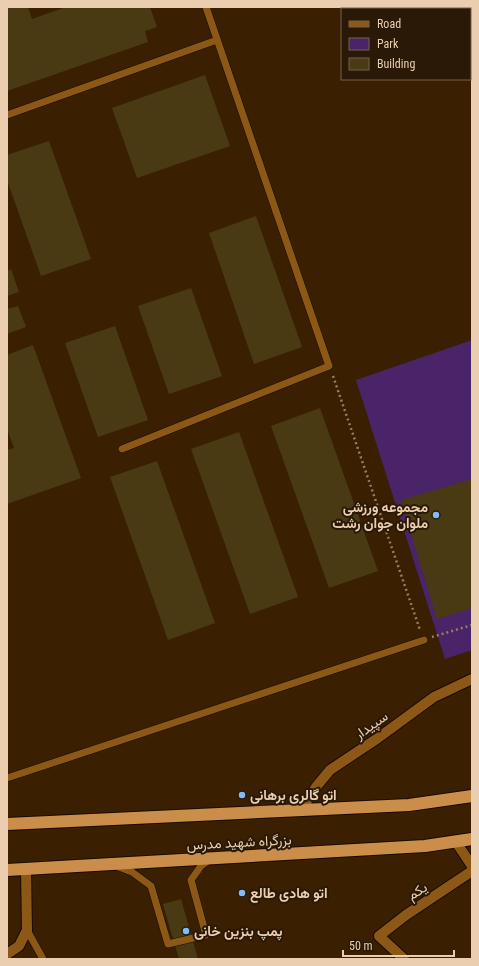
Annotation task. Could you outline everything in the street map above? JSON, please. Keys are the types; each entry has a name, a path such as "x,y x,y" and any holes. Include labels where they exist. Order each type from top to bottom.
{"highway":[{"name":"بزرگراه شهید مدرس","path":"7,824 409,805 472,796"},
{"name":"بزرگراه شهید مدرس","path":"7,870 425,846 472,839"}],"street":[{"name":"سپیدار","path":"300,810 330,770 378,738 434,697 472,679"},
{"path":"456,842 472,866"},
{"path":"7,954 19,946 27,930 26,869"},
{"name":"یکم","path":"404,959 379,936 472,870"}],"lane":[{"path":"122,449 329,366 206,7"},
{"path":"7,114 217,40"},
{"path":"7,778 424,640"},
{"path":"112,864 132,872 151,886 168,944 206,935 191,880 201,866 212,858"},
{"path":"27,930 42,959"}],"path":[{"path":"329,366 424,640 472,625"}],"green space":[{"name":"مجموعه ورزشی ملوان جوان رشت","path":"472,340 472,650 445,659 356,380"}],"building":[{"path":"7,7 28,7 32,19 66,7 150,7 157,27 145,31 148,42 7,91"},
{"path":"205,75 230,146 137,178 112,108"},
{"path":"49,141 91,259 41,276 7,180 7,155"},
{"path":"256,216 302,347 254,364 209,233"},
{"path":"11,269 19,292 7,296 7,271"},
{"path":"191,288 222,376 169,394 138,306"},
{"path":"18,306 26,327 7,334 7,309"},
{"path":"115,326 148,420 98,437 65,343"},
{"path":"33,345 81,478 7,504 7,450 14,448 7,429 7,355"},
{"path":"320,408 378,571 329,588 271,426"},
{"path":"239,432 298,597 250,614 191,449"},
{"path":"157,461 215,623 168,640 110,477"},
{"path":"472,479 472,608 437,619 401,500"},
{"path":"181,899 198,959 179,959 163,904"}],"place":[{"name":"مجموعه ورزشی ملوان جوان رشت","path":"436,515"},
{"name":"اتو گالری برهانی","path":"242,795"},
{"name":"اتو هادی طالع","path":"242,893"},
{"name":"پمپ بنزین خانی","path":"186,931"}]}
